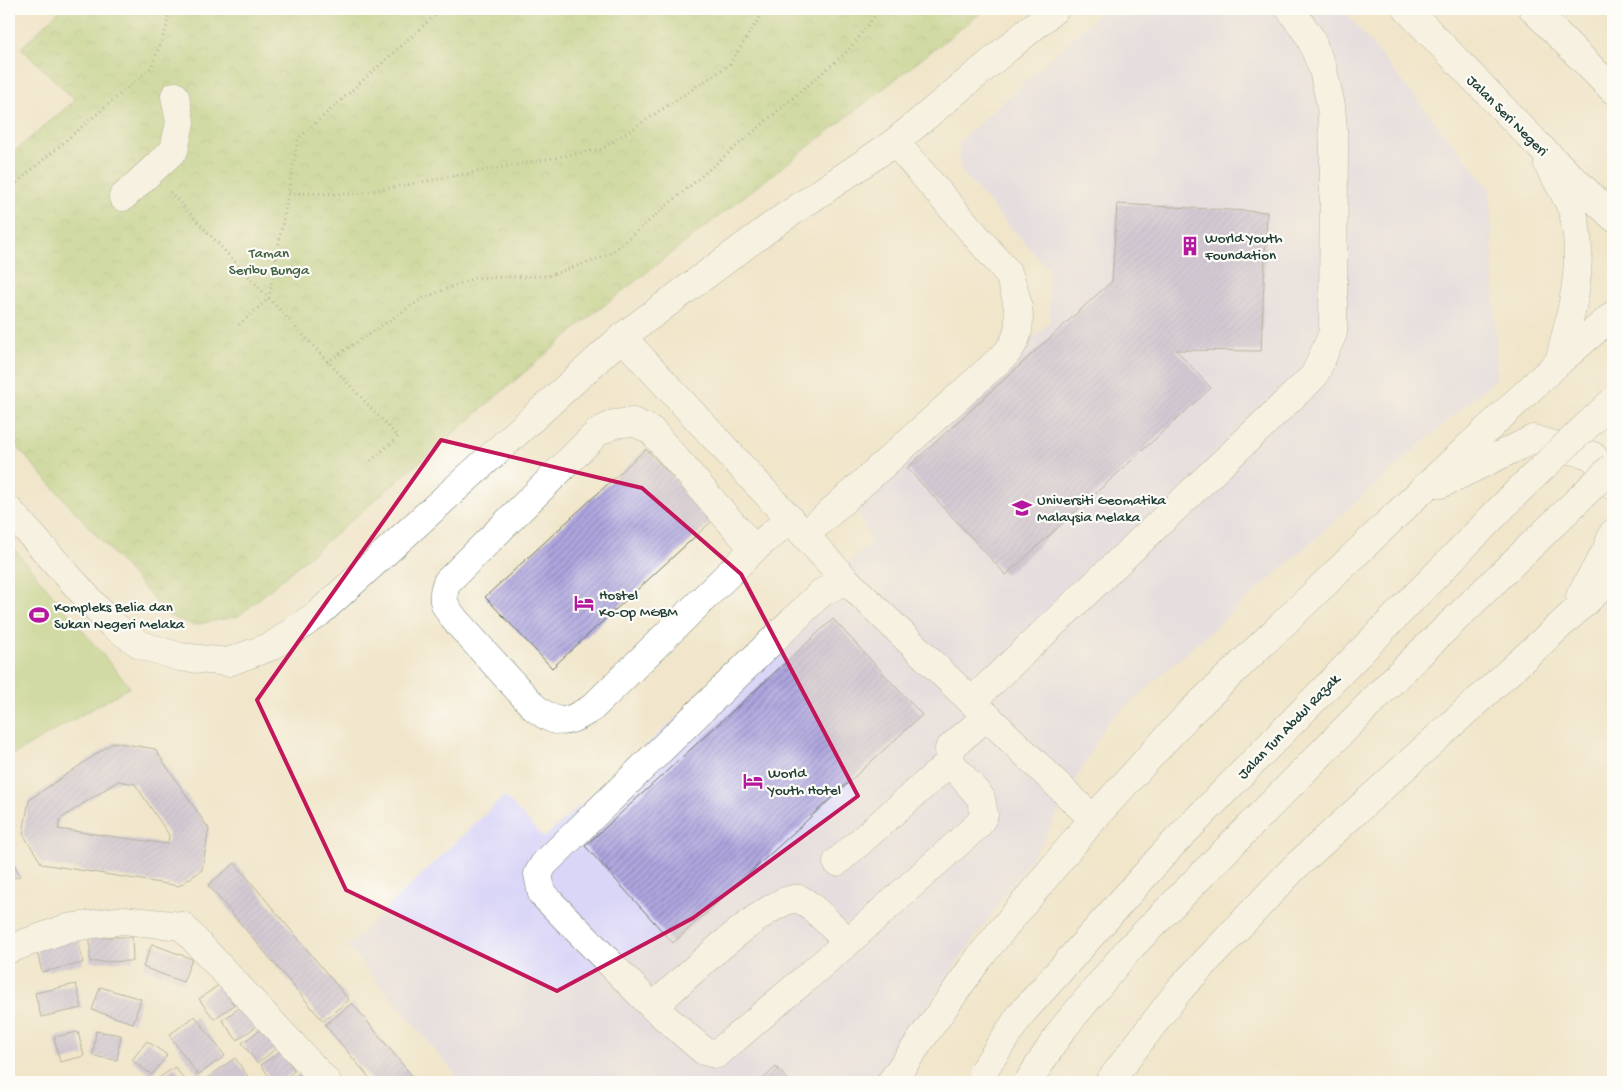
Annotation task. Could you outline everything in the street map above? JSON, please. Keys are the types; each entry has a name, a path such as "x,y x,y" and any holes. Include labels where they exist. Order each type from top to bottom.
{"main road":[{"path":"9,510 110,623 141,645 180,657 228,662 272,646 319,613 622,337 777,222 895,142 1055,9"},
{"path":"846,580 821,593 544,864 538,874 542,894 653,1007 704,1051 717,1054 848,942 978,824 984,815 981,798 950,762 950,749 980,709 1314,376 1334,333 1334,144 1331,106 1323,70 1310,37 1290,9"},
{"name":"Jalan Seri Negeri","path":"1407,9 1539,146 1613,217"},
{"path":"1532,9 1608,82"},
{"path":"123,197 174,150 180,122 175,96"},
{"path":"754,549 651,430 632,422 614,424 598,432 447,582 443,594 445,607 535,708 550,720 571,720 592,708 754,549 797,527 1006,354 1015,339 1018,322 1017,296 1008,273 895,142"},
{"path":"1539,146 1574,215 1579,258 1574,303 1560,362"},
{"path":"891,1082 978,958 1093,819 1187,716 1417,495 1613,315"},
{"path":"622,337 846,580 1093,819"},
{"name":"Jalan Tun Abdul Razak","path":"984,1071 1021,1014 1170,847 1522,487 1613,401"},
{"path":"1417,495 1533,439 1593,456 1613,486"},
{"path":"1028,1082 1061,1031 1129,949 1405,668 1613,466"},
{"path":"1566,620 1606,551 1613,533"},
{"path":"1109,1082 1180,989 1294,868 1613,577"},
{"path":"837,862 950,762"},
{"path":"653,1007 734,934 782,902 798,899 807,904 848,942"},
{"path":"9,949 66,928 123,920 182,926 327,1082"}],"path":[{"path":"9,189 150,68 166,29 170,9"},
{"path":"239,325 269,298 298,138 442,9"},
{"path":"289,193 356,194 602,149 729,65 766,9"},
{"path":"327,362 423,298 474,278 548,276 609,255 848,51 880,9"},
{"path":"151,171 398,437 366,464"}],"highlighted area":[{"path":"441,440 642,488 741,574 858,796 693,918 557,991 346,890 257,700"}],"shaded area":[{"path":"1104,9 1343,9 1490,189 1497,377 1106,724 1042,842 874,1082 462,1082 347,946 504,796 544,838 871,542 857,509 1050,322 1048,269 961,171 959,142"}],"green space":[{"name":"Taman Seribu Bunga","path":"61,9 986,9 593,314 239,616 193,625 169,616 9,438 9,156 75,100 21,48"},
{"name":"Kompleks Belia dan Sukan Negeri Melaka","path":"9,543 130,687 9,757"}],"building":[{"path":"1117,204 1267,212 1261,351 1176,350 1211,388 1006,575 907,468 1112,281"},
{"path":"646,449 713,520 552,668 485,597"},
{"name":"World Youth Hotel","path":"833,619 922,715 673,943 585,846"},
{"path":"114,742 155,749 209,829 202,870 179,886 42,864 23,834 29,800","holes":["118,781 135,784 169,835 168,844 58,829 60,819"]},
{"path":"9,853 20,876 9,880"},
{"path":"235,863 349,1000 323,1021 208,885"},
{"path":"90,937 132,937 133,961 90,962"},
{"path":"78,938 83,963 42,972 36,948"},
{"path":"152,944 192,959 183,982 143,967"},
{"path":"76,984 82,1008 41,1017 35,993"},
{"path":"220,984 234,1005 214,1019 199,999"},
{"path":"100,987 141,999 133,1023 92,1010"},
{"path":"352,1003 417,1082 373,1082 325,1025"},
{"path":"242,1006 257,1026 237,1040 222,1020"},
{"path":"195,1016 225,1056 198,1075 169,1035"},
{"path":"263,1028 277,1048 257,1063 242,1043"},
{"path":"96,1031 121,1035 117,1060 93,1056"},
{"path":"78,1032 84,1056 60,1062 54,1037"},
{"path":"147,1041 167,1055 152,1075 132,1060"},
{"path":"281,1051 295,1071 279,1082 273,1082 261,1065"},
{"path":"235,1058 252,1082 210,1082 207,1078"},
{"path":"175,1067 186,1082 154,1081"},
{"path":"776,1067 790,1082 760,1082"},
{"path":"302,1072 309,1082 288,1082"}],"place":[{"name":"World Youth Foundation","path":"1190,246"},
{"name":"Universiti Geomatika Malaysia Melaka","path":"1022,508"},
{"name":"Hostel Ko-Op MGBM","path":"584,603"},
{"name":"Kompleks Belia dan Sukan Negeri Melaka","path":"39,615"},
{"name":"World Youth Hotel","path":"753,781"}]}
